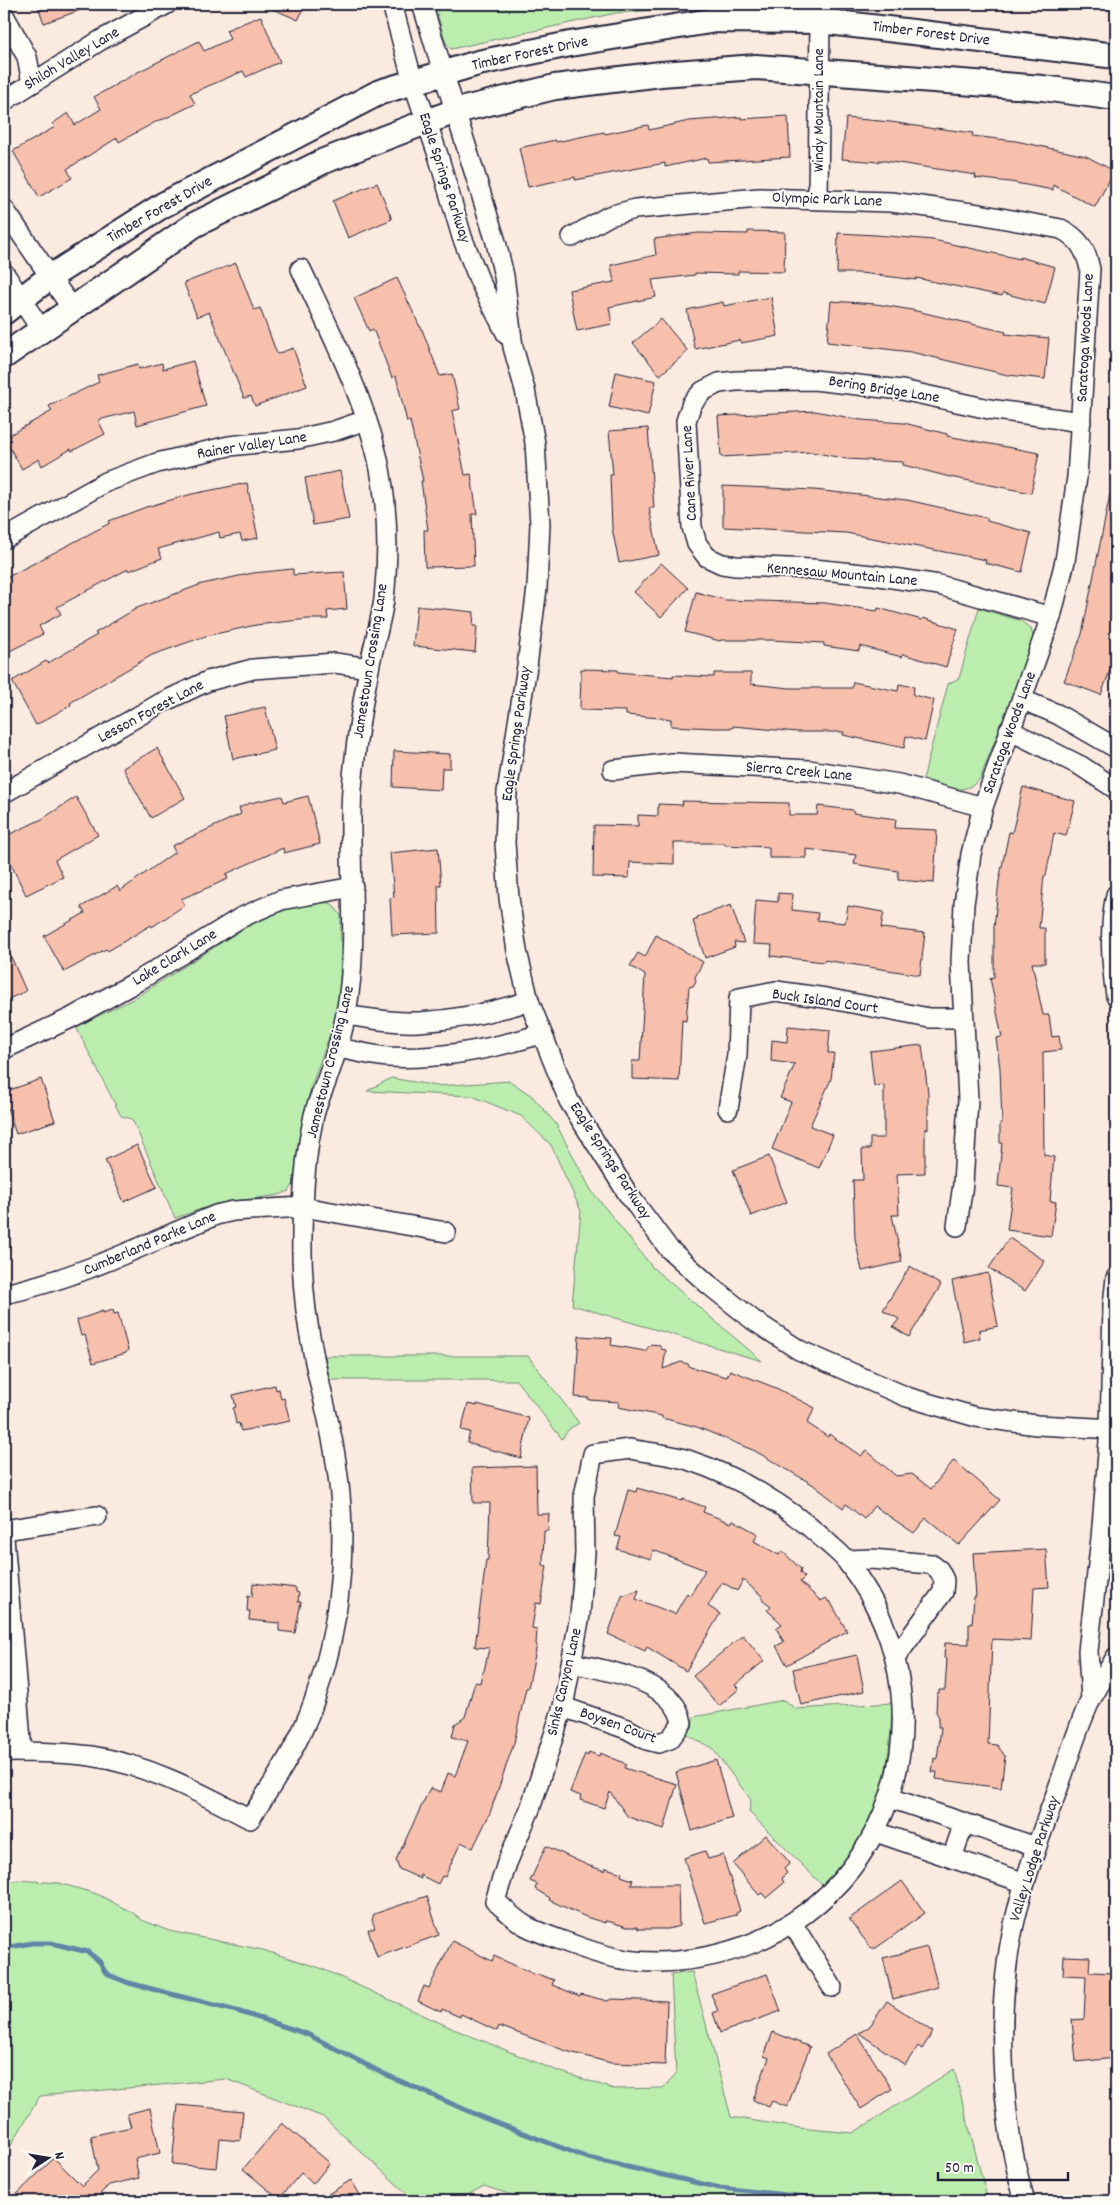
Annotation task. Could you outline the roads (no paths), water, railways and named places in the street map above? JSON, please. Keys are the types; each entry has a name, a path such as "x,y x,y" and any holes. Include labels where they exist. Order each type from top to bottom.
{"main road":[{"name":"Timber Forest Drive","path":"13,306 50,277 164,205 380,92 478,63 570,44 716,20 820,21 1116,56"},
{"name":"Timber Forest Drive","path":"4,356 194,225 324,161 456,111 555,87 661,74 756,66 1043,88 1116,98"}],"street":[{"name":"Shiloh Valley Lane","path":"4,102 102,40 167,4"},
{"name":"Eagle Springs Parkway","path":"392,4 413,82 438,155 462,237 480,282 513,347"},
{"name":"Eagle Springs Parkway","path":"422,4 496,242 504,276 513,347 525,390 535,442 540,524 537,588 528,666 506,792 505,844 509,898 517,951 529,1001 569,1101 628,1194 669,1249 708,1284 753,1320 799,1350 907,1397 976,1416 1037,1425 1113,1429"},
{"path":"4,15 27,57 32,83"},
{"name":"Windy Mountain Lane","path":"818,198 820,21"},
{"name":"Olympic Park Lane","path":"572,236 610,216 635,209 759,198 818,198 891,202 979,214 1061,230 1072,235 1081,244"},
{"path":"4,209 73,310"},
{"name":"Saratoga Woods Lane","path":"957,1226 963,1184 968,1109 960,962 964,904 971,854 983,807 1051,617 1066,561 1081,422 1090,269 1087,254 1081,244"},
{"name":"Jamestown Crossing Lane","path":"13,1752 51,1752 92,1756 134,1766 170,1779 250,1819 278,1777 306,1720 322,1676 336,1613 343,1560 343,1507 337,1466 312,1352 305,1303 302,1266 303,1207 313,1118 338,1048 346,1016 352,973 352,790 359,728 383,602 388,546 384,497 377,455 366,420 339,352 301,269"},
{"path":"4,273 13,306 42,331"},
{"name":"Bering Bridge Lane","path":"692,403 703,391 719,384 736,381 814,380 902,390 989,409 1081,422"},
{"name":"Cane River Lane","path":"692,403 686,421 692,526 697,544"},
{"name":"Rainer Valley Lane","path":"4,539 106,482 157,463 229,446 298,439 334,431 366,420"},
{"name":"Kennesaw Mountain Lane","path":"697,544 707,557 722,564 831,571 911,581 958,590 1051,617"},
{"name":"Lesson Forest Lane","path":"4,793 161,703 208,681 262,668 335,663 369,668"},
{"path":"1022,700 1057,714 1116,748"},
{"path":"1009,730 1081,766 1116,789"},
{"name":"Sierra Creek Lane","path":"613,770 673,763 809,770 899,784 983,807"},
{"name":"Lake Clark Lane","path":"4,1049 71,1018 138,982 240,918 281,900 353,887"},
{"path":"1116,895 1111,920 1111,962 1116,996"},
{"name":"Buck Island Court","path":"728,1109 737,1055 739,998 776,992 826,998 929,1018 963,1018"},
{"path":"346,1016 388,1021 419,1022 506,1008 529,1001"},
{"path":"338,1048 385,1057 421,1057 473,1051 541,1034"},
{"name":"Cumberland Parke Lane","path":"4,1294 42,1286 74,1275 216,1215 233,1211 303,1207 446,1232"},
{"name":"Valley Lodge Parkway","path":"1091,1700 1088,1650 1113,1429 1113,1305 1116,1278"},
{"name":"Sinks Canyon Lane","path":"792,1923 756,1942 722,1954 692,1960 657,1963 627,1962 600,1956 524,1925 496,1901 507,1863 530,1809 563,1707 580,1615 583,1571 584,1496 593,1454 630,1449 687,1460 737,1481 777,1503 806,1524 847,1560"},
{"path":"4,1530 97,1516"},
{"path":"4,1538 13,1752"},
{"path":"847,1560 871,1559 931,1564 939,1570 944,1580 943,1592 896,1657"},
{"path":"832,1988 792,1923 821,1901 842,1880 859,1859 876,1832 890,1798 899,1763 904,1728 902,1690 896,1657 885,1625 869,1593 847,1560"},
{"name":"Valley Lodge Parkway","path":"1025,2201 1012,2140 1004,2086 1003,2028 1006,1975 1014,1922 1036,1847 1091,1700 1116,1657"},
{"name":"Boysen Court","path":"563,1707 610,1722 647,1740 659,1743 670,1739 682,1723 680,1712 664,1693 636,1679 572,1663"},
{"path":"890,1798 1036,1847"},
{"path":"952,1858 964,1823"},
{"path":"876,1832 1025,1883"}],"waterway":[{"path":"4,1948 32,1943 51,1943 88,1952 100,1962 105,1972 111,1976 129,1983 240,2012 307,2034 382,2073 484,2118 588,2158 720,2188 844,2201"}]}
